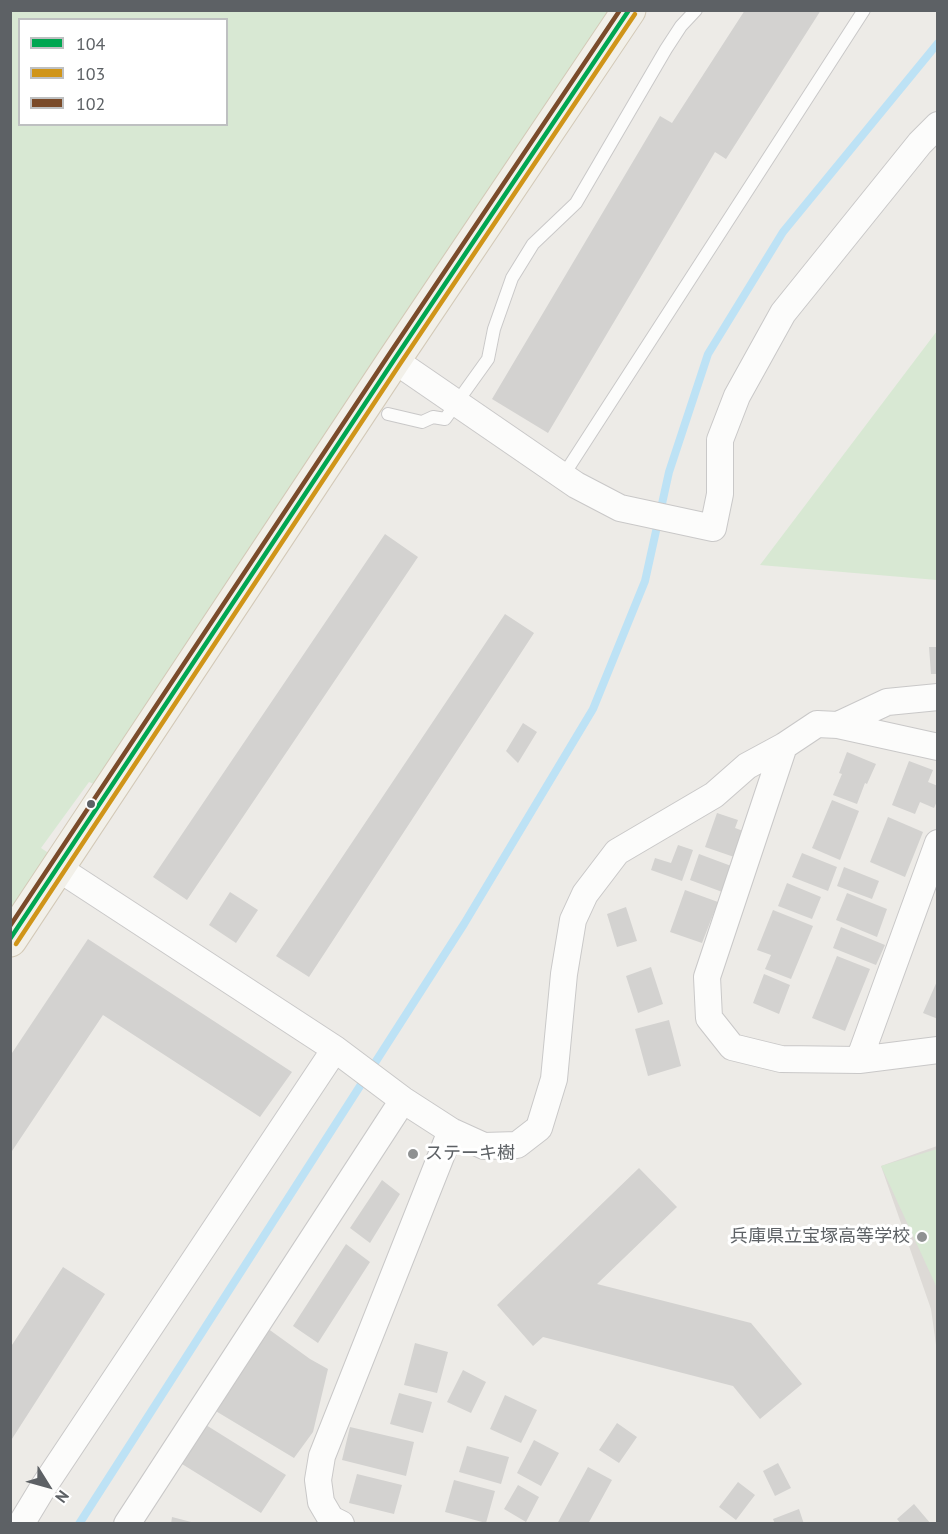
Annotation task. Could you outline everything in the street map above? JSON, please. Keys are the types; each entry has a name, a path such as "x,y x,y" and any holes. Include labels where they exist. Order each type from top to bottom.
{"main road":[{"path":"10,940 629,10"}],"street":[{"path":"394,360 563,476 620,508 713,528 720,494 720,441 737,396 783,313 920,143 938,125"},
{"path":"838,725 887,702 938,697"},
{"path":"58,868 337,1051 403,1100 451,1131 484,1146 517,1145 539,1128 554,1079 564,974 573,920 585,894 617,852 714,795 747,766 784,746 817,723 838,725 938,747"},
{"path":"784,746 707,977 709,1018 732,1047 781,1059 860,1060 938,1050"},
{"path":"860,1060 938,843"},
{"path":"21,1524 44,1486 337,1051"},
{"path":"128,1524 403,1100"},
{"path":"341,1524 331,1519 321,1502 318,1480 322,1456 451,1131"}],"lane":[{"path":"388,414 422,422 433,417 445,419 488,359 494,329 512,278 533,244 576,202 666,49 681,26 696,10"},
{"path":"563,476 864,10"}],"shaded area":[{"name":"兵庫県立宝塚高等学校","path":"937,1146 937,1352 931,1309 881,1166"}],"green space":[{"path":"11,11 615,11 99,786 89,782 41,848 53,856 11,919"},
{"path":"937,331 937,580 760,565"},
{"name":"兵庫県立宝塚高等学校","path":"938,1149 937,1288 881,1166"}],"building":[{"path":"745,10 821,10 726,159 715,152 548,433 492,399 660,116 672,123"},
{"path":"385,534 418,557 187,900 153,877"},
{"path":"505,614 534,633 309,977 276,956"},
{"path":"929,647 938,647 938,674 931,674"},
{"path":"523,723 537,732 518,763 506,751"},
{"path":"847,752 876,764 857,804 833,795 842,774 839,773"},
{"path":"909,761 933,770 928,782 938,786 938,799 934,808 920,802 915,814 892,805"},
{"path":"832,800 859,811 840,860 812,848"},
{"path":"717,813 738,820 735,828 749,833 740,859 705,847"},
{"path":"888,817 923,832 905,877 870,862"},
{"path":"678,845 693,850 682,881 651,870 655,858 671,863"},
{"path":"802,853 837,867 828,891 792,877"},
{"path":"699,854 734,867 725,893 690,880"},
{"path":"844,867 879,881 872,899 837,886"},
{"path":"787,883 821,897 812,919 778,906"},
{"path":"685,890 718,902 702,943 670,932"},
{"path":"230,892 258,910 236,943 209,925"},
{"path":"847,893 887,909 877,937 836,920"},
{"path":"626,907 637,941 617,947 607,914"},
{"path":"773,910 813,926 791,979 765,969 771,955 757,950"},
{"path":"841,927 885,945 876,965 833,948"},
{"path":"88,939 292,1072 260,1117 103,1015 10,1154 10,1056"},
{"path":"837,956 870,969 845,1031 812,1018"},
{"path":"651,967 663,1004 638,1013 626,976"},
{"path":"764,974 790,985 779,1014 753,1003"},
{"path":"938,979 938,1019 923,1013"},
{"path":"669,1020 681,1066 648,1076 635,1029"},
{"path":"639,1168 677,1207 597,1284 751,1323 802,1384 760,1419 733,1386 543,1337 533,1346 497,1305"},
{"path":"382,1180 400,1194 370,1243 350,1228"},
{"path":"346,1244 370,1262 318,1343 293,1326"},
{"path":"63,1267 105,1294 10,1442 10,1348"},
{"path":"267,1328 328,1369 313,1432 294,1458 214,1410"},
{"path":"415,1343 448,1352 437,1393 404,1385"},
{"path":"463,1370 486,1382 471,1413 447,1402"},
{"path":"399,1393 432,1402 423,1433 390,1424"},
{"path":"505,1395 537,1410 521,1443 490,1429"},
{"path":"617,1423 637,1437 619,1463 599,1450"},
{"path":"206,1425 286,1475 261,1513 182,1464"},
{"path":"350,1427 414,1442 406,1476 342,1460"},
{"path":"534,1440 559,1453 541,1486 517,1473"},
{"path":"467,1446 509,1457 501,1484 459,1472"},
{"path":"778,1463 791,1488 775,1496 763,1471"},
{"path":"588,1467 612,1480 588,1524 557,1524"},
{"path":"357,1474 402,1485 394,1514 349,1503"},
{"path":"454,1480 495,1491 486,1523 445,1512"},
{"path":"738,1482 755,1495 736,1520 719,1507"},
{"path":"518,1485 539,1497 526,1522 504,1509"},
{"path":"914,1504 931,1524 901,1524 897,1519"},
{"path":"799,1509 804,1524 775,1524 773,1519"},
{"path":"172,1517 195,1523 195,1524 171,1524"}],"waterway":[{"path":"79,1524 464,924 593,709 645,581 669,472 708,354 783,232 938,43"}],"transit line":[{"name":"102","path":"10,926 620,10"},
{"name":"104","path":"10,939 629,10"},
{"name":"103","path":"16,944 635,14"}],"place":[{"name":"ステーキ樹","path":"413,1154"},
{"name":"兵庫県立宝塚高等学校","path":"922,1237"}]}
